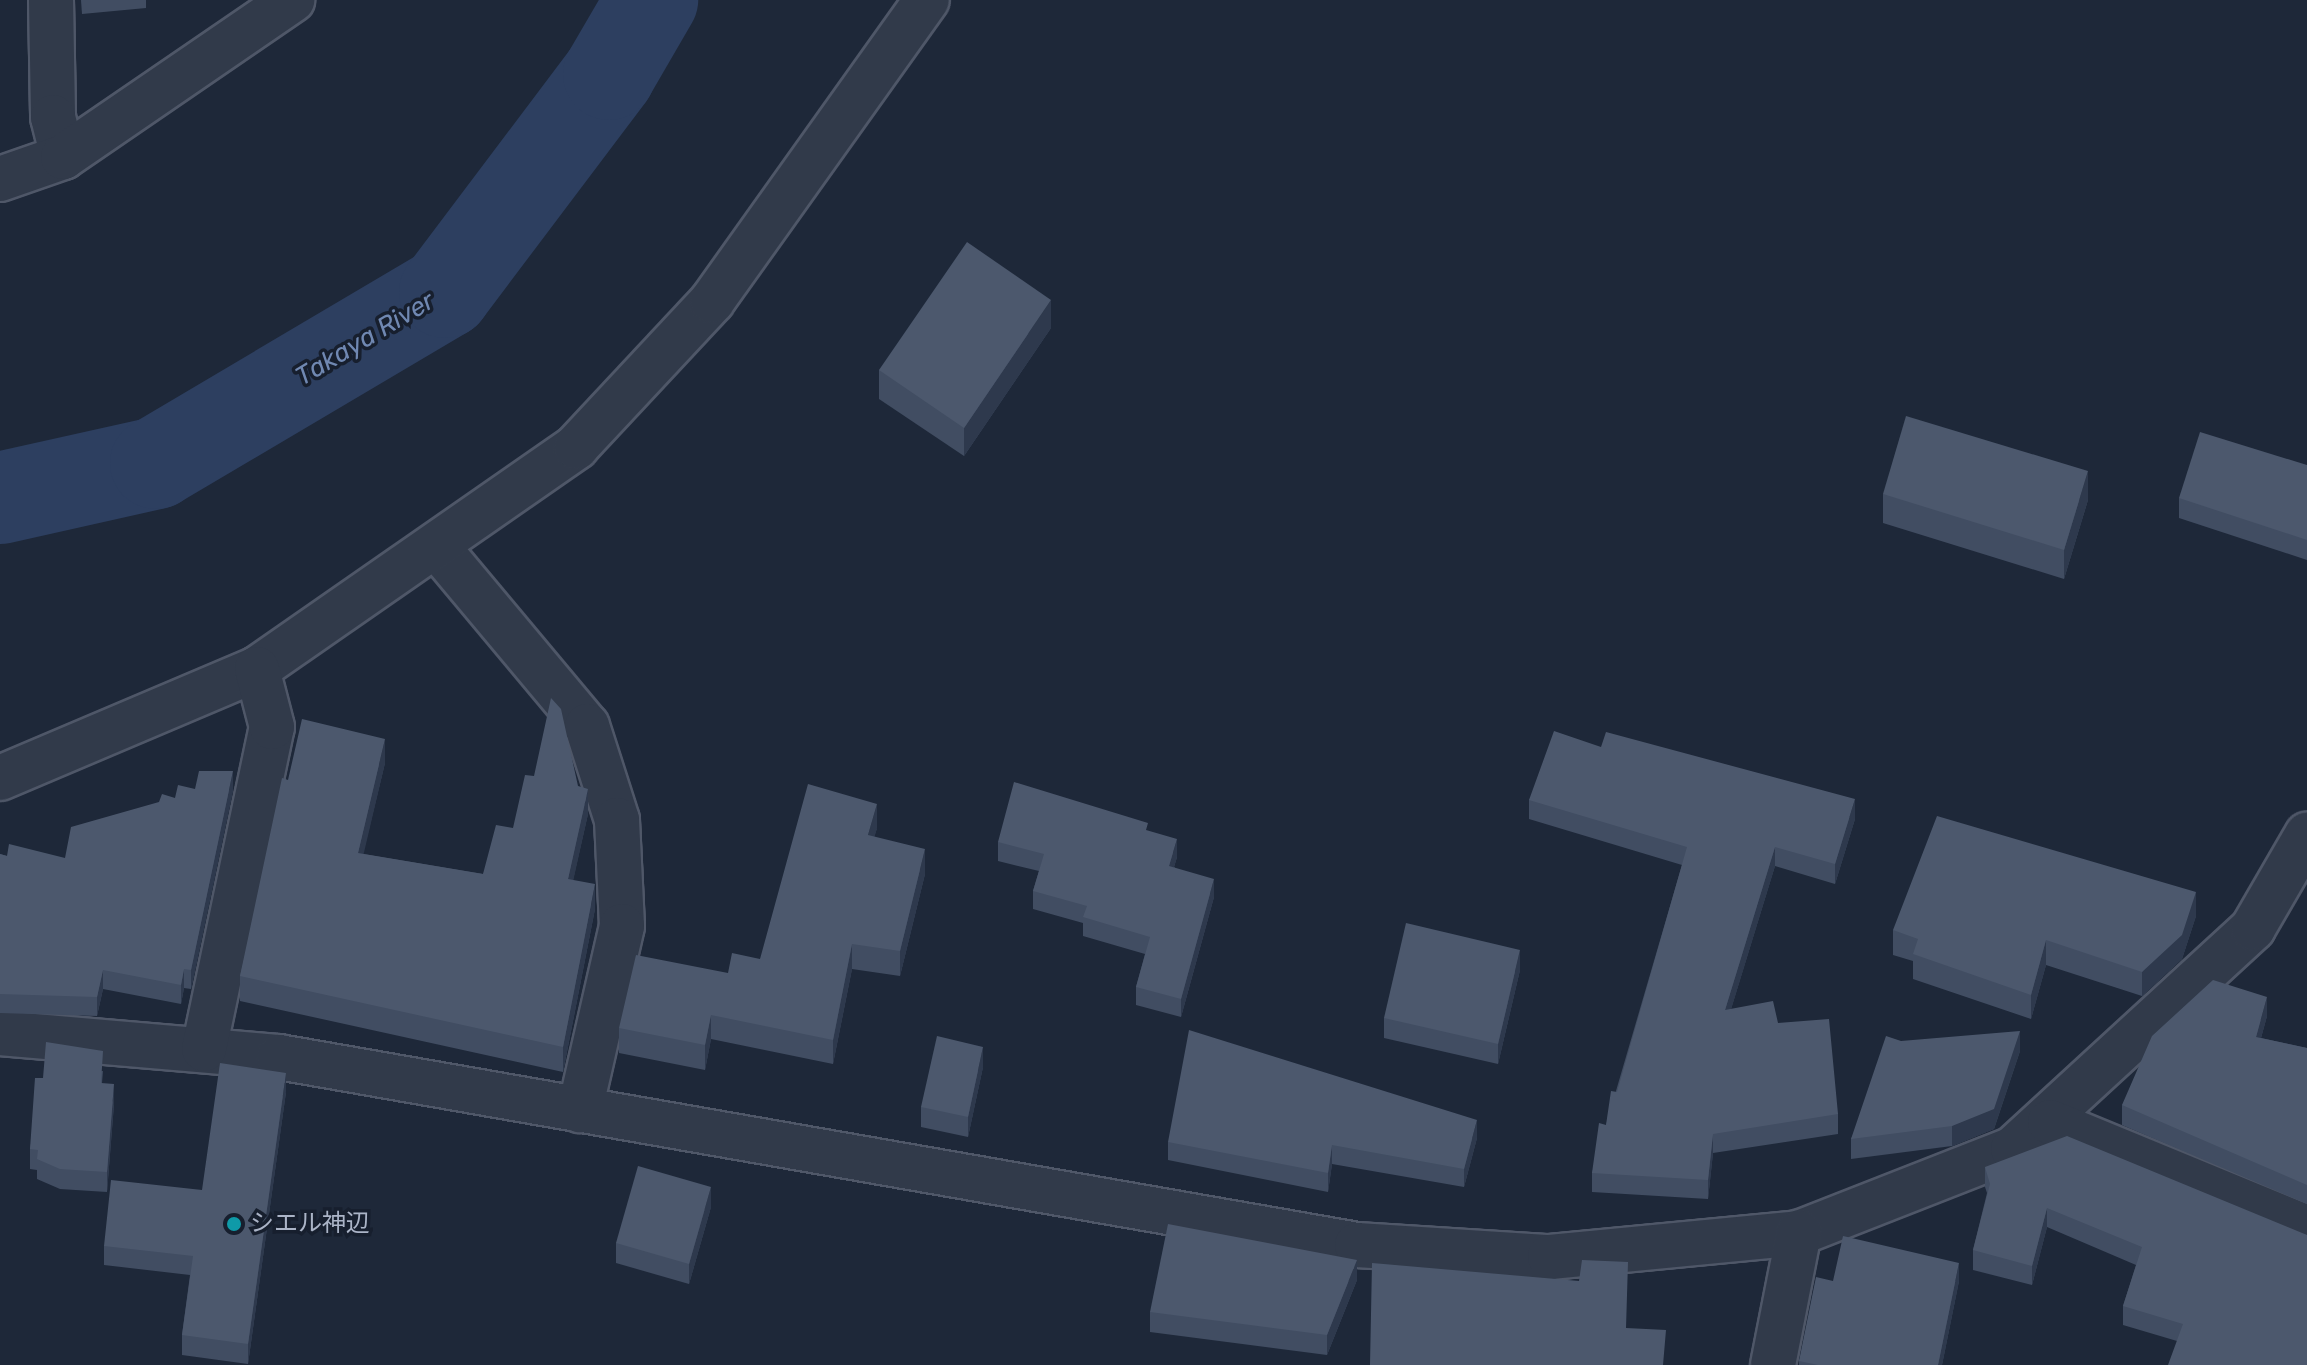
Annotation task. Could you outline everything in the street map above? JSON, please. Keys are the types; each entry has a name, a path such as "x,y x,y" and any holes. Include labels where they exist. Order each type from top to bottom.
{"street":[{"path":"51,0 53,117 63,157"},
{"path":"0,179 63,157 292,0"},
{"path":"0,778 257,669 438,548 576,447 712,301 927,0"},
{"path":"438,548 587,726 617,820 622,926 580,1110"},
{"path":"204,1049 272,727 257,669"},
{"path":"0,1033 204,1049 580,1110 1357,1245 1550,1257 1799,1233 2013,1149 2050,1122 2289,912 2307,835"},
{"path":"2050,1122 2307,1228"},
{"path":"1773,1365 1799,1233"}],"building":[{"path":"967,242 1051,300 964,428 879,370"},
{"path":"1906,416 2088,471 2064,550 1883,494"},
{"path":"2200,432 2307,465 2307,540 2179,498"},
{"path":"551,698 561,709 578,786 588,789 568,879 595,884 563,1047 240,976 282,778 288,780 302,719 385,739 358,853 483,874 496,825 513,828 525,775 534,776"},
{"path":"1554,731 1601,747 1606,732 1855,799 1835,864 1775,847 1725,1010 1773,1001 1778,1023 1829,1019 1838,1114 1713,1134 1708,1180 1592,1173 1599,1123 1606,1125 1611,1091 1617,1092 1687,847 1529,800"},
{"path":"199,771 233,771 191,970 184,969 181,985 103,970 97,997 0,994 0,854 7,856 9,844 65,858 71,827 159,802 162,794 175,798 178,785 195,789"},
{"path":"1014,782 1148,823 1146,830 1177,839 1169,866 1214,879 1181,999 1136,987 1150,937 1083,917 1087,906 1033,891 1044,854 998,842"},
{"path":"808,784 877,804 868,835 925,849 900,951 852,944 833,1040 711,1015 705,1045 619,1028 636,955 728,973 732,953 760,959"},
{"path":"1937,816 2196,892 2182,935 2142,972 2046,940 2031,995 1913,954 1918,939 1893,930"},
{"path":"1406,923 1520,950 1498,1044 1384,1018"},
{"path":"2213,980 2267,997 2256,1037 2307,1048 2307,1185 2122,1105 2152,1036"},
{"path":"1189,1030 1477,1120 1464,1169 1332,1145 1328,1173 1168,1142"},
{"path":"2020,1031 1994,1109 1952,1126 1851,1139 1886,1036 1901,1041"},
{"path":"937,1036 983,1047 968,1117 921,1107"},
{"path":"46,1042 103,1051 101,1083 114,1084 107,1172 60,1169 37,1159 38,1150 30,1149 35,1078 43,1078"},
{"name":"シエル神辺","path":"220,1063 286,1073 248,1344 182,1335 193,1256 104,1246 111,1180 202,1190"},
{"path":"2067,1136 2307,1235 2307,1365 2168,1365 2183,1324 2123,1306 2142,1247 2047,1208 2032,1266 1973,1250 1990,1184 1985,1167"},
{"path":"638,1166 711,1187 689,1264 616,1243"},
{"path":"1168,1224 1357,1260 1327,1335 1150,1312"},
{"path":"1843,1236 1959,1263 1938,1365 1818,1365 1799,1361 1816,1277 1833,1281"},
{"path":"1582,1260 1628,1262 1626,1328 1666,1330 1663,1365 1370,1365 1372,1263 1579,1281"}],"waterway":[{"name":"Takaya River","path":"0,498 156,463 445,292 609,74 652,0"}],"place":[{"name":"シエル神辺","path":"234,1224"}]}
